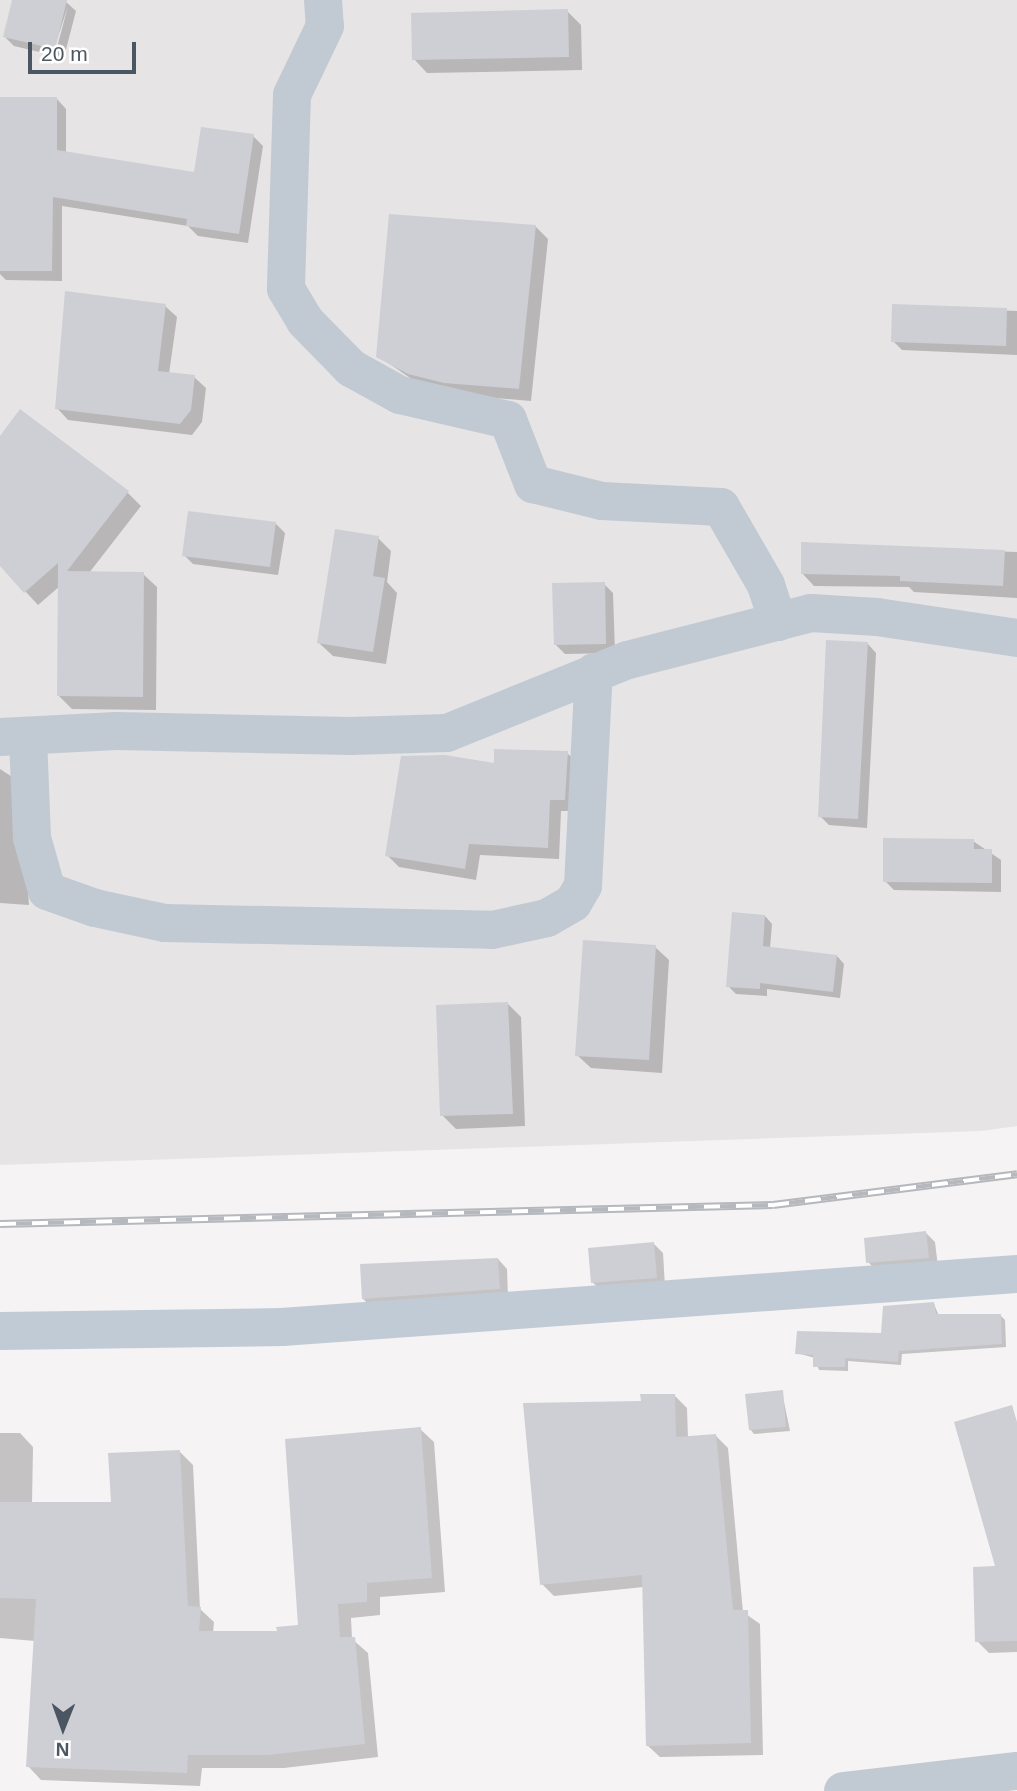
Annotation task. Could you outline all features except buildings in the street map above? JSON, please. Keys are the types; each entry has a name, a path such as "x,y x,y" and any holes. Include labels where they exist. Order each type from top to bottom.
{"street":[{"path":"323,0 325,26 292,95 286,289 306,321 351,368 400,395 508,420 533,484 602,501 721,507 766,586 778,622"},
{"path":"594,672 583,886 573,904 547,918 492,930 165,923 95,908 47,891 32,838 14,738 116,731 351,736 447,733 594,672 811,613 877,617 1017,638"},
{"path":"0,1331 282,1327 1017,1274"},
{"path":"843,1791 1017,1771"}],"shaded area":[{"path":"0,0 1017,0 1017,1126 981,1131 0,1165"}],"railway":[{"path":"0,1224 773,1205 1017,1174"}]}
